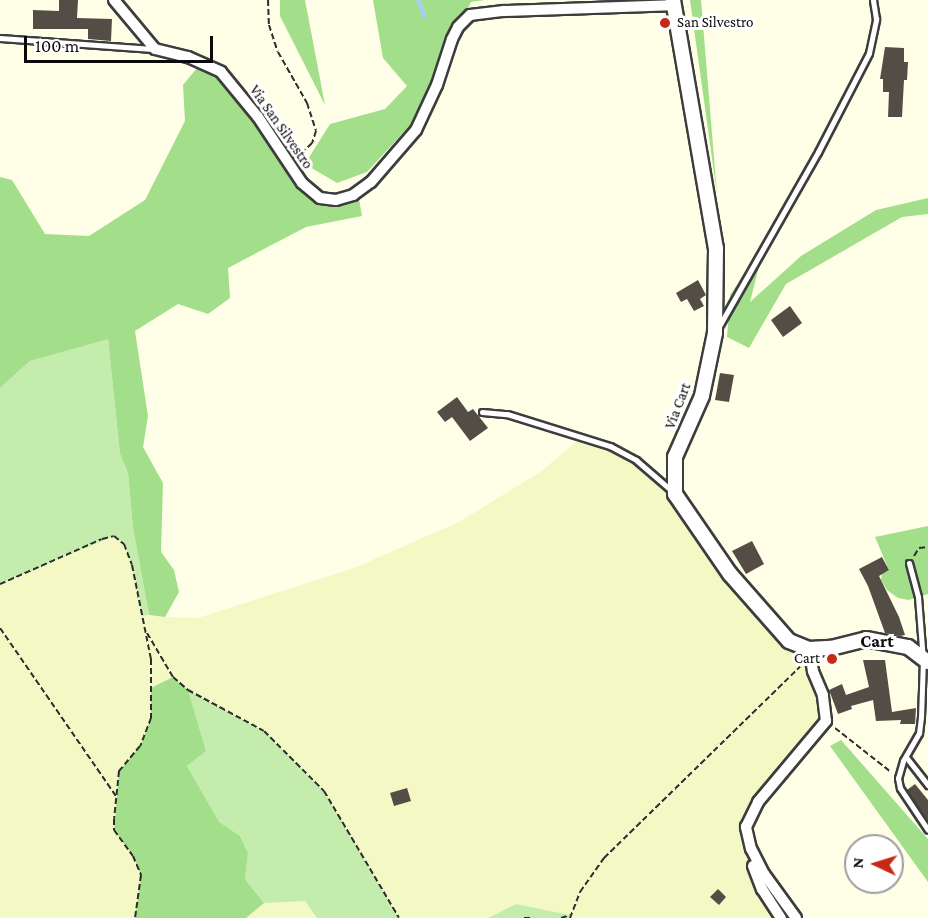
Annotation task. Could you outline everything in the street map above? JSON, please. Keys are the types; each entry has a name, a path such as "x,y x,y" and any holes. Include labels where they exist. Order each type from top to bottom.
{"street":[{"path":"114,0 154,49"},
{"name":"Via San Silvestro","path":"154,49 188,57 221,72 258,117 302,183 320,198 336,200 353,195 371,182 417,130 437,85 452,39 458,27 470,15 504,10 673,2"},
{"name":"Via Cart","path":"673,2 716,248 715,333 702,396 675,457 675,494"},
{"path":"675,494 730,574 789,641 809,649 831,648 866,639 908,647 925,661"},
{"path":"781,918 762,889 753,866 746,845 746,827 758,802 826,721 823,695 813,671 809,649"},
{"path":"746,827 751,849 764,874 796,918"}],"lane":[{"path":"715,333 818,152 869,53 876,19 873,0"},
{"path":"0,38 154,49"},
{"path":"482,412 507,414 610,446 636,460 675,494"},
{"path":"909,563 918,590 925,661 919,733 898,778 900,788 928,830"},
{"path":"906,757 928,785"}],"path":[{"path":"268,0 269,25 278,52 307,103 316,131 312,143 288,164"},
{"path":"0,584 114,536 124,544 132,565 151,659 152,718 140,746 119,771 116,796 114,830 133,856 141,875 135,918"},
{"path":"909,563 919,548 928,547"},
{"path":"0,628 116,796"},
{"path":"145,630 173,677 188,690 264,731 324,791 399,918"},
{"path":"561,918 570,916 588,878 604,858 803,664 809,649"},
{"path":"826,721 898,778"},
{"path":"524,918 532,918"}],"green space":[{"path":"280,0 305,0 325,105 280,16"},
{"path":"373,0 485,0 471,2 412,123 367,172 337,183 305,164 330,124 385,109 407,86 383,58"},
{"path":"690,0 701,0 717,194"},
{"path":"197,68 219,76 317,203 359,199 362,216 306,227 228,268 230,298 208,314 178,304 135,331 148,416 143,447 163,483 161,552 174,570 179,592 165,617 149,615 133,528 128,473 120,454 108,339 30,361 0,388 0,177 12,180 45,234 89,236 145,200 185,121 183,85"},
{"path":"928,198 928,214 902,217 786,284 749,348 727,337 730,295 765,243 750,302 801,256 876,210"},
{"path":"108,338 120,454 128,473 133,528 149,615 142,616 132,565 124,544 114,536 0,584 0,388 30,361"},
{"path":"579,440 610,446 657,475 789,641 809,649 826,721 758,802 746,845 781,918 570,918 570,915 516,904 488,918 246,918 263,903 245,879 240,836 219,823 187,766 151,688 151,718 140,746 119,771 114,819 141,875 135,918 0,918 0,584 114,536 124,544 132,565 142,616 198,618 354,568 459,522 540,472"},
{"path":"928,526 928,594 909,600 898,598 887,590 881,580 882,574 889,570 875,537"},
{"path":"173,677 188,690 206,751 187,766 219,822 240,836 248,853 245,879 264,903 246,918 135,918 141,875 133,856 114,830 119,771 140,746 151,718 151,688"},
{"path":"188,690 264,731 324,791 399,918 317,918 305,901 264,903 245,879 248,853 240,836 219,823 187,766 206,751"},
{"path":"841,740 928,839 928,882 904,849 904,834 893,834 830,746"},
{"path":"516,904 570,915 570,918 488,918"}],"building":[{"path":"59,0 78,0 77,18 112,19 111,41 88,39 88,29 33,29 33,10 59,11"},
{"path":"885,47 904,48 904,62 908,62 907,80 904,80 902,117 888,117 889,92 883,92 883,79 880,79"},
{"path":"698,280 706,295 700,299 704,306 694,311 687,299 681,302 676,293"},
{"path":"790,306 802,323 783,337 771,320"},
{"path":"720,373 734,375 729,402 715,400"},
{"path":"457,397 468,412 473,409 488,428 470,441 452,417 445,422 437,412"},
{"path":"752,541 764,564 746,574 732,551"},
{"path":"882,557 889,570 879,576 905,635 885,633 868,586 859,569"},
{"path":"863,660 885,660 892,712 916,708 915,724 900,724 901,720 876,721 873,700 851,706 852,709 838,714 829,690 842,684 846,695 869,687"},
{"path":"915,784 928,800 928,821 907,790"},
{"path":"407,788 411,801 394,806 390,793"},
{"path":"718,889 726,897 719,905 710,897"}],"waterway":[{"path":"418,0 425,17"}],"place":[{"name":"San Silvestro","path":"665,23"},
{"name":"Cart","path":"832,659"}],"district":[{"name":"Cart","path":"877,641"}]}
